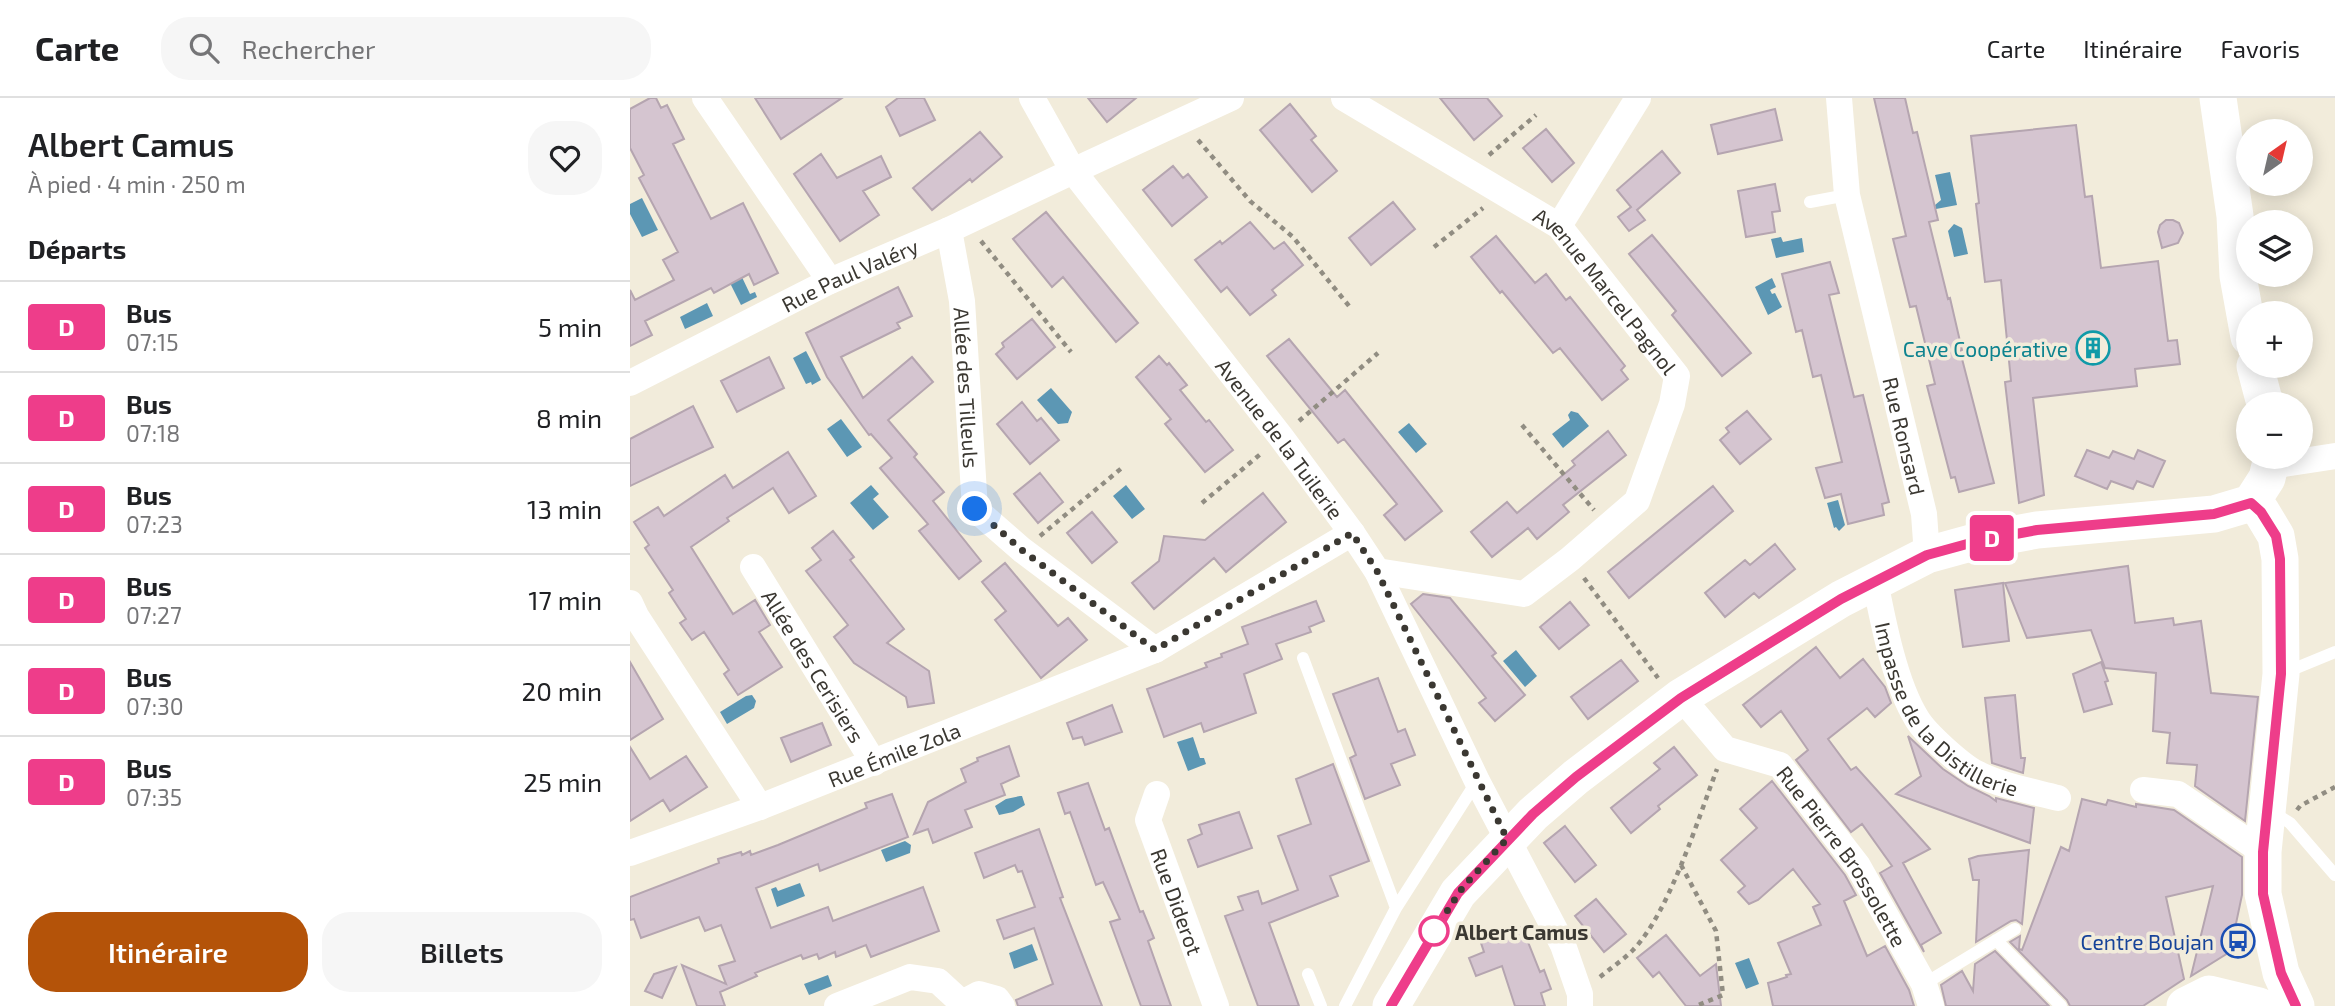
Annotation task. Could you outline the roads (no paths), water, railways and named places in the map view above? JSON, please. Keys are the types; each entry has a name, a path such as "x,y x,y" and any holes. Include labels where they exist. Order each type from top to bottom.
{"street":[{"path":"705,98 830,281"},
{"name":"Avenue de la Tuilerie","path":"1032,98 1073,171 1281,437 1377,571 1477,781 1563,945 1580,1000"},
{"name":"Rue Paul Valéry","path":"630,383 830,281 958,226 1231,98"},
{"name":"Avenue Marcel Pagnol","path":"1344,98 1559,226 1677,376 1672,404 1637,501 1570,559 1524,594 1377,571"},
{"path":"1559,226 1638,98"},
{"name":"Rue Ronsard","path":"1839,98 1847,195 1924,514 1927,555"},
{"path":"2218,98 2235,216 2238,276 2243,301"},
{"name":"Allée des Tilleuls","path":"958,226 975,509 1022,550 1155,650"},
{"path":"2313,458 2335,457"},
{"path":"1391,1006 1453,900 1507,839 1576,777 1673,703 1841,599 1927,555 1978,541 2037,530 2214,514 2251,503 2270,469"},
{"path":"2251,503 2261,512 2276,536 2280,559 2279,816 2263,852 2263,894 2281,973 2297,1006"},
{"path":"1155,650 1352,533"},
{"name":"Allée des Cerisiers","path":"753,567 874,763"},
{"name":"Impasse de la Distillerie","path":"1875,581 1901,684 1917,720 1947,751 1975,772 2007,786 2058,798"},
{"path":"632,613 760,807"},
{"name":"Rue Émile Zola","path":"630,853 874,763 1155,650"},
{"name":"Rue Pierre Brossolette","path":"1673,703 1725,749 1780,765 1857,866 1927,995"},
{"path":"2143,790 2178,794 2263,852"},
{"name":"Rue Diderot","path":"1157,794 1149,820 1216,1006"},
{"path":"837,1006 910,977 939,981 961,1004 979,994 997,999 1002,1006"},
{"path":"2185,1006 2209,994 2257,1006"}],"lane":[{"path":"1810,202 1847,195"},
{"path":"2281,674 2335,652"},
{"path":"1303,658 1396,908"},
{"path":"1345,1006 1396,908 1477,781"},
{"path":"2279,816 2335,875"},
{"name":"Rue Pierre Brossolette","path":"1927,995 1996,940 2015,929"},
{"path":"1996,940 2061,1006"},
{"path":"1308,974 1321,1006"}],"water":[{"path":"1950,172 1957,205 1936,209 1935,205 1941,200 1935,175"},
{"path":"642,198 658,230 642,237 630,214 630,204"},
{"path":"1954,224 1962,228 1968,254 1954,257 1948,231"},
{"path":"1781,237 1783,242 1802,238 1804,252 1776,258 1771,239"},
{"path":"740,273 750,294 755,292 757,297 741,305 728,279"},
{"path":"1772,278 1776,287 1770,290 1772,294 1775,293 1782,307 1768,315 1755,287"},
{"path":"707,303 713,316 685,329 680,317"},
{"path":"806,351 821,380 812,385 811,382 806,384 793,358"},
{"path":"1051,388 1072,412 1068,423 1058,424 1037,400"},
{"path":"1571,411 1578,413 1589,426 1563,448 1552,434 1570,420 1568,415"},
{"path":"841,419 862,447 847,457 827,429"},
{"path":"1409,423 1427,444 1416,453 1398,432"},
{"path":"871,485 879,494 873,499 889,517 873,530 850,503"},
{"path":"1126,485 1145,509 1132,519 1113,496"},
{"path":"1838,500 1845,525 1839,531 1834,528 1827,503"},
{"path":"1516,650 1537,676 1525,687 1503,661"},
{"path":"752,695 756,701 754,708 727,724 720,712"},
{"path":"1193,737 1200,758 1204,758 1206,764 1188,771 1177,742"},
{"path":"1022,796 1025,805 1013,812 999,815 995,806 1006,799"},
{"path":"905,841 911,845 910,853 886,862 881,850"},
{"path":"800,883 805,896 777,907 771,889 776,887 778,891"},
{"path":"1032,944 1038,960 1014,969 1009,953"},
{"path":"1749,958 1759,984 1746,989 1735,963"},
{"path":"828,975 832,986 809,995 804,984"}],"place":[{"name":"Cave Coopérative","path":"2093,348"},
{"name":"Albert Camus","path":"1434,931"},
{"name":"Centre Boujan","path":"2238,941"}]}
